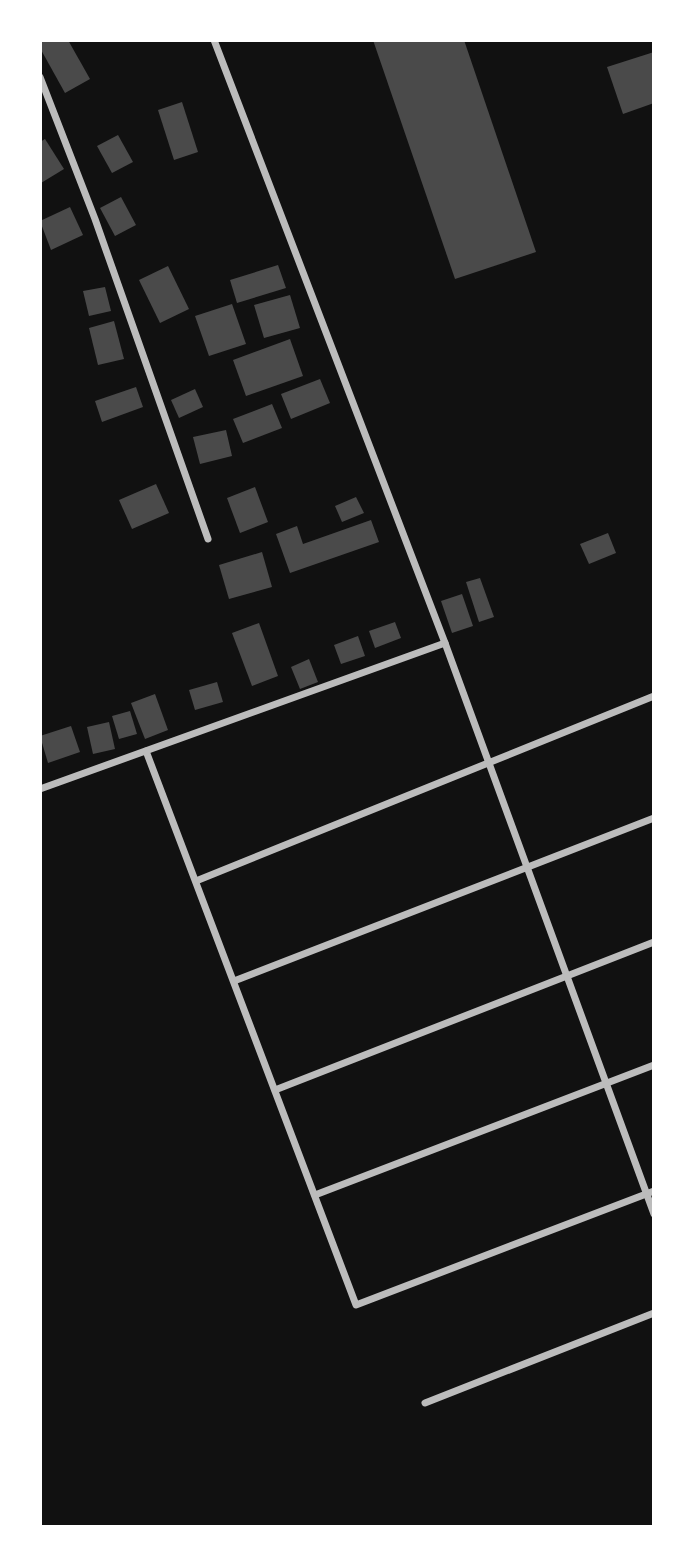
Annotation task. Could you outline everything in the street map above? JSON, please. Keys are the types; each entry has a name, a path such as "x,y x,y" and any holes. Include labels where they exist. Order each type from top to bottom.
{"street":[{"path":"214,40 445,643 566,976 650,1192 654,1214"},
{"path":"40,77 95,219 208,539"},
{"path":"40,789 445,643"},
{"path":"196,881 654,696"},
{"path":"146,751 356,1304 650,1192"},
{"path":"234,982 654,818"},
{"path":"275,1090 654,942"},
{"path":"315,1195 654,1065"},
{"path":"425,1403 654,1313"}],"building":[{"path":"40,40 68,40 90,79 65,93 40,48"},
{"path":"373,40 464,40 536,252 455,279"},
{"path":"654,52 654,103 623,114 607,67"},
{"path":"182,102 198,152 174,160 158,110"},
{"path":"118,135 133,162 112,173 97,146"},
{"path":"45,139 64,169 41,183 40,142"},
{"path":"121,197 136,225 115,236 100,208"},
{"path":"70,207 83,235 51,250 40,221"},
{"path":"278,265 286,288 237,303 230,280"},
{"path":"168,266 189,309 160,323 139,280"},
{"path":"105,287 111,311 89,316 83,291"},
{"path":"290,295 300,328 264,338 254,305"},
{"path":"232,304 246,344 209,356 195,316"},
{"path":"114,321 124,359 98,365 89,328"},
{"path":"290,339 303,376 246,396 233,360"},
{"path":"320,379 330,403 291,419 281,394"},
{"path":"136,387 143,407 102,422 95,401"},
{"path":"195,389 203,407 179,418 171,400"},
{"path":"272,404 282,428 243,443 233,419"},
{"path":"226,430 232,456 200,464 193,437"},
{"path":"156,484 169,513 132,529 119,500"},
{"path":"255,487 268,522 240,533 227,498"},
{"path":"356,497 364,513 342,522 335,506"},
{"path":"371,520 379,542 290,573 276,534 297,526 303,544"},
{"path":"608,533 616,553 589,564 580,544"},
{"path":"262,552 272,587 229,599 219,565"},
{"path":"480,578 494,617 479,622 466,582"},
{"path":"462,594 473,626 452,633 441,601"},
{"path":"395,622 401,638 375,648 369,631"},
{"path":"259,623 278,676 252,686 232,633"},
{"path":"358,636 365,656 341,664 334,645"},
{"path":"309,659 318,682 300,689 291,667"},
{"path":"217,682 223,702 195,710 189,690"},
{"path":"155,694 168,730 145,739 131,703"},
{"path":"130,711 137,734 119,739 112,716"},
{"path":"109,722 115,749 93,754 87,727"},
{"path":"71,726 80,752 48,763 40,736"}]}
